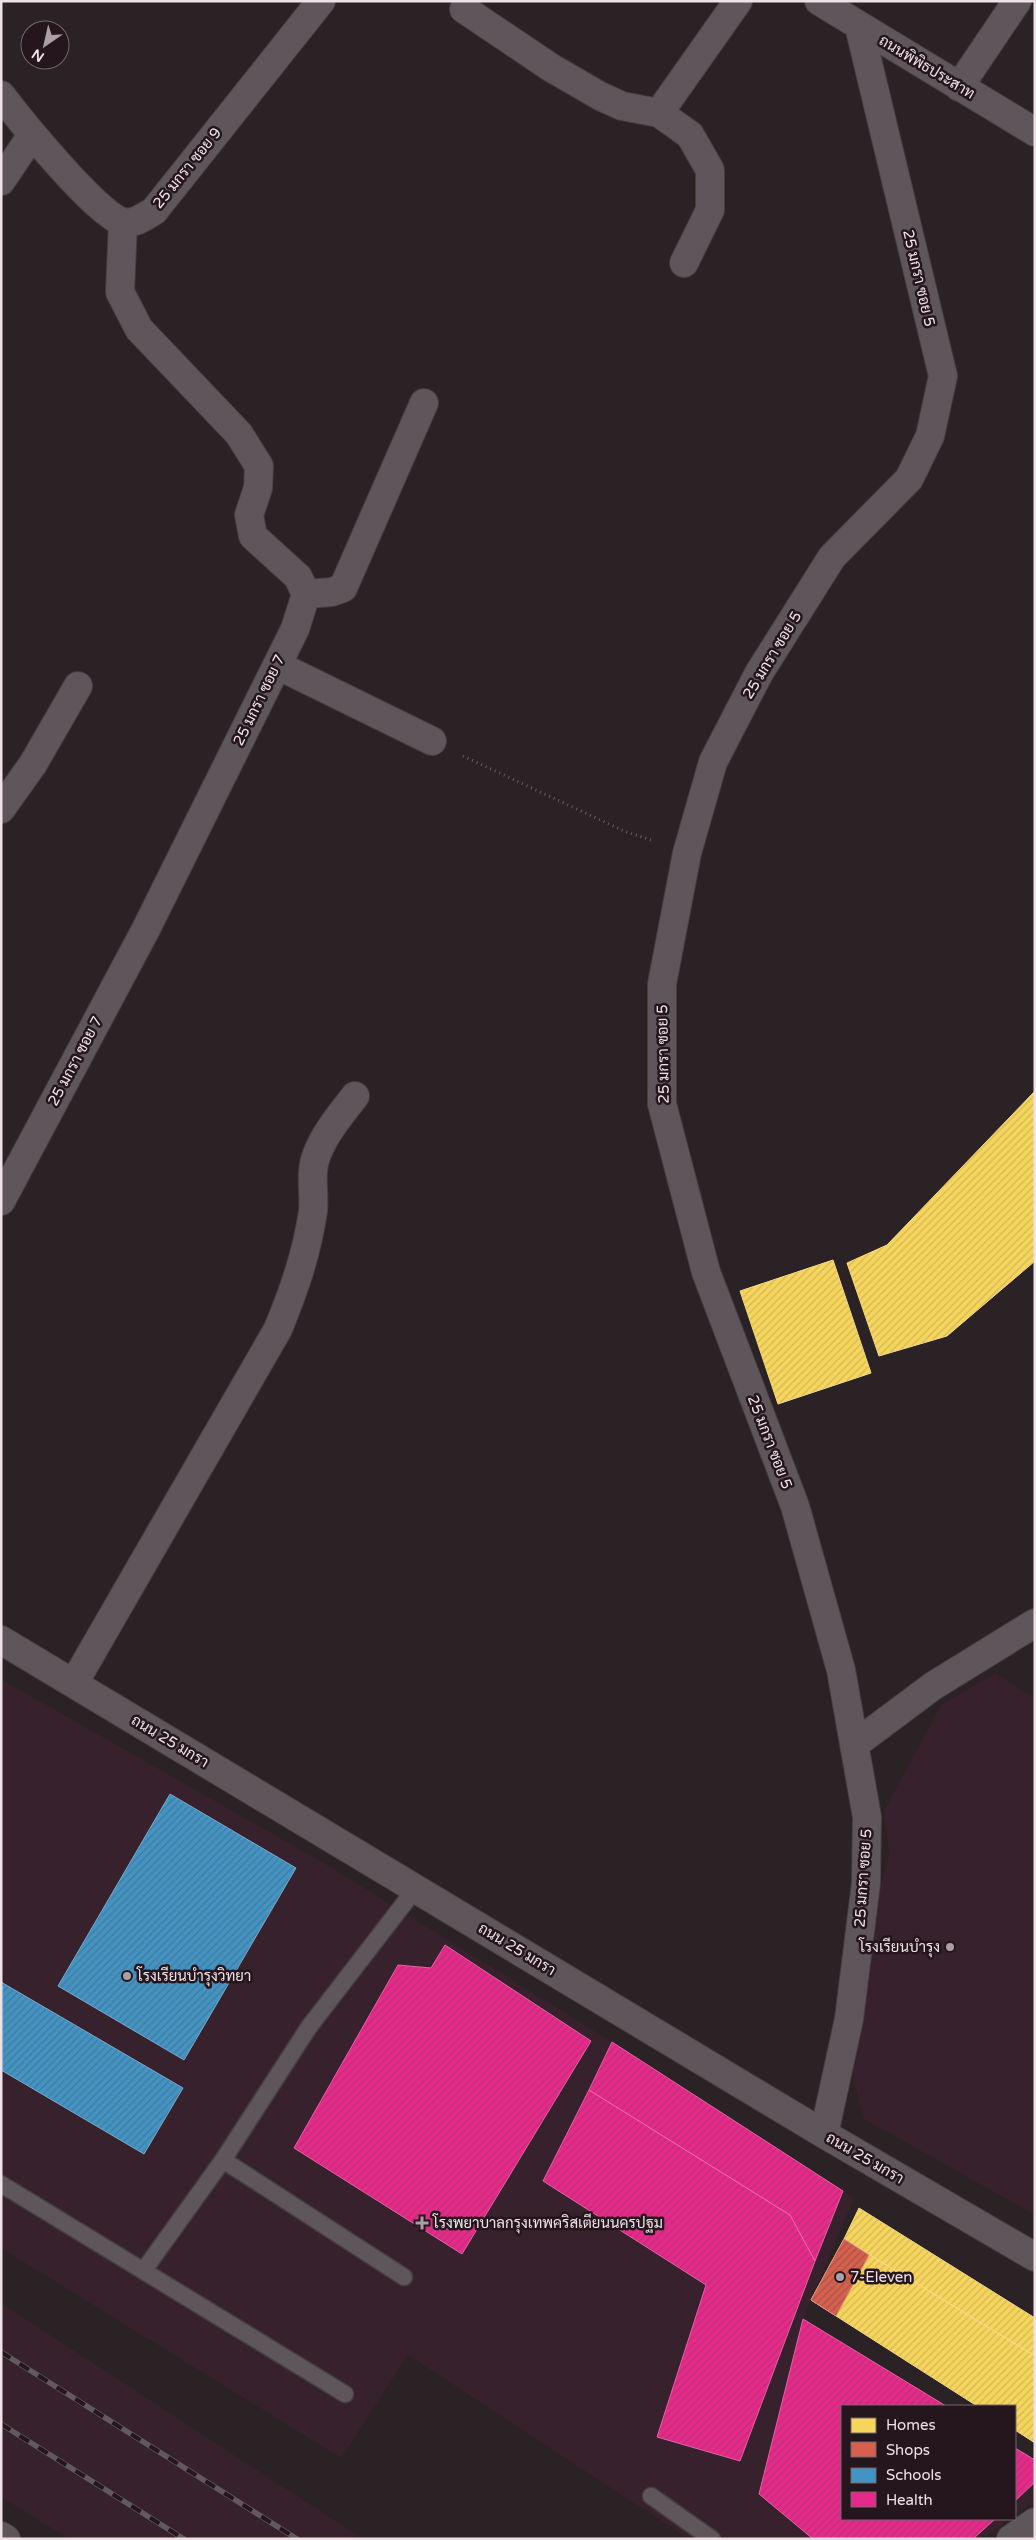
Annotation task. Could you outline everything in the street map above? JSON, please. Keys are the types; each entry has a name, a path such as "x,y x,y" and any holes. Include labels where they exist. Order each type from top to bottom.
{"street":[{"name":"25 มกรา ซอย 9","path":"123,222 137,221 154,211 321,1"},
{"path":"659,114 738,1"},
{"name":"ถนนพิพิธประสาท","path":"819,1 1035,132"},
{"path":"959,86 1017,1"},
{"path":"464,10 550,67 600,96 622,106 659,114 690,135 710,170 710,210 684,263"},
{"name":"25 มกรา ซอย 5","path":"824,2134 849,2019 866,1883 867,1817 841,1670 795,1506 706,1272 662,1104 662,984 687,852 714,762 759,673 832,556 909,479 930,436 943,376 859,26"},
{"path":"1,95 32,134 104,211 123,222 120,292 139,329 239,434 260,466 258,488 249,515 253,536 298,577 306,594 332,592 343,588 424,403"},
{"path":"1,181 32,134"},
{"name":"25 มกรา ซอย 7","path":"1,1201 146,929 295,629 306,594"},
{"path":"277,664 432,741"},
{"path":"1,809 33,764 78,686"},
{"path":"74,1683 278,1329 296,1286 308,1247 314,1206 311,1180 316,1155 327,1133 355,1096"},
{"path":"854,1745 933,1686 1035,1623"},
{"name":"ถนน 25 มกรา","path":"1,1640 824,2134 1035,2257"},
{"path":"1011,2539 1035,2522"},
{"path":"1,2536 6,2539"}],"lane":[{"path":"144,2270 224,2160 309,2026 416,1888"},
{"path":"224,2160 404,2277"},
{"path":"1,2184 345,2394"},
{"path":"651,2496 712,2539"}],"path":[{"path":"432,741 624,831 687,852"}],"shaded area":[{"name":"โรงเรียนบำรุง","path":"995,1673 1035,1698 1035,2215 864,2119 843,2040 889,1854 884,1811 941,1705"},
{"name":"โรงพยาบาลกรุงเทพคริสเตียนนครปฐม","path":"1,1679 324,1863 612,2042 854,2198 803,2319 944,2405 841,2405 841,2520 1009,2520 982,2539 689,2539 408,2355 341,2458 1,2248"},
{"path":"1,2303 363,2539 69,2539 1,2497"},
{"path":"1016,2449 1035,2460 1035,2501 1016,2514"}],"building: Homes":[{"path":"1035,1091 1035,1261 947,1336 879,1356 847,1263 887,1245"},
{"path":"833,1260 871,1373 778,1404 740,1291"},
{"path":"859,2208 1035,2318 1035,2356 844,2239"},
{"path":"844,2239 1035,2356 1035,2443 1016,2431 1016,2405 975,2405 811,2300"}],"building: Shops":[{"name":"7-Eleven","path":"844,2239 869,2255 836,2316 811,2300"}],"building: Schools":[{"path":"170,1794 296,1868 184,2060 58,1986"},
{"path":"1,1982 183,2088 144,2154 1,2070"}],"building: Health":[{"path":"445,1945 591,2041 462,2254 294,2148 398,1965 431,1968"},
{"path":"612,2042 843,2191 815,2261 790,2215 589,2090"},
{"path":"589,2090 790,2215 815,2261 740,2461 657,2437 706,2285 543,2181"},
{"path":"803,2319 944,2405 841,2405 841,2520 994,2520 973,2539 813,2539 759,2494"},
{"path":"1016,2449 1035,2460 1035,2482 1016,2500"}],"railway":[{"path":"1,2352 297,2539"},
{"path":"1,2424 184,2539"}],"place":[{"name":"โรงเรียนบำรุง","path":"950,1947"},
{"name":"โรงเรียนบำรุงวิทยา","path":"127,1976"},
{"name":"โรงพยาบาลกรุงเทพคริสเตียนนครปฐม","path":"422,2223"},
{"name":"7-Eleven","path":"840,2277"}]}
